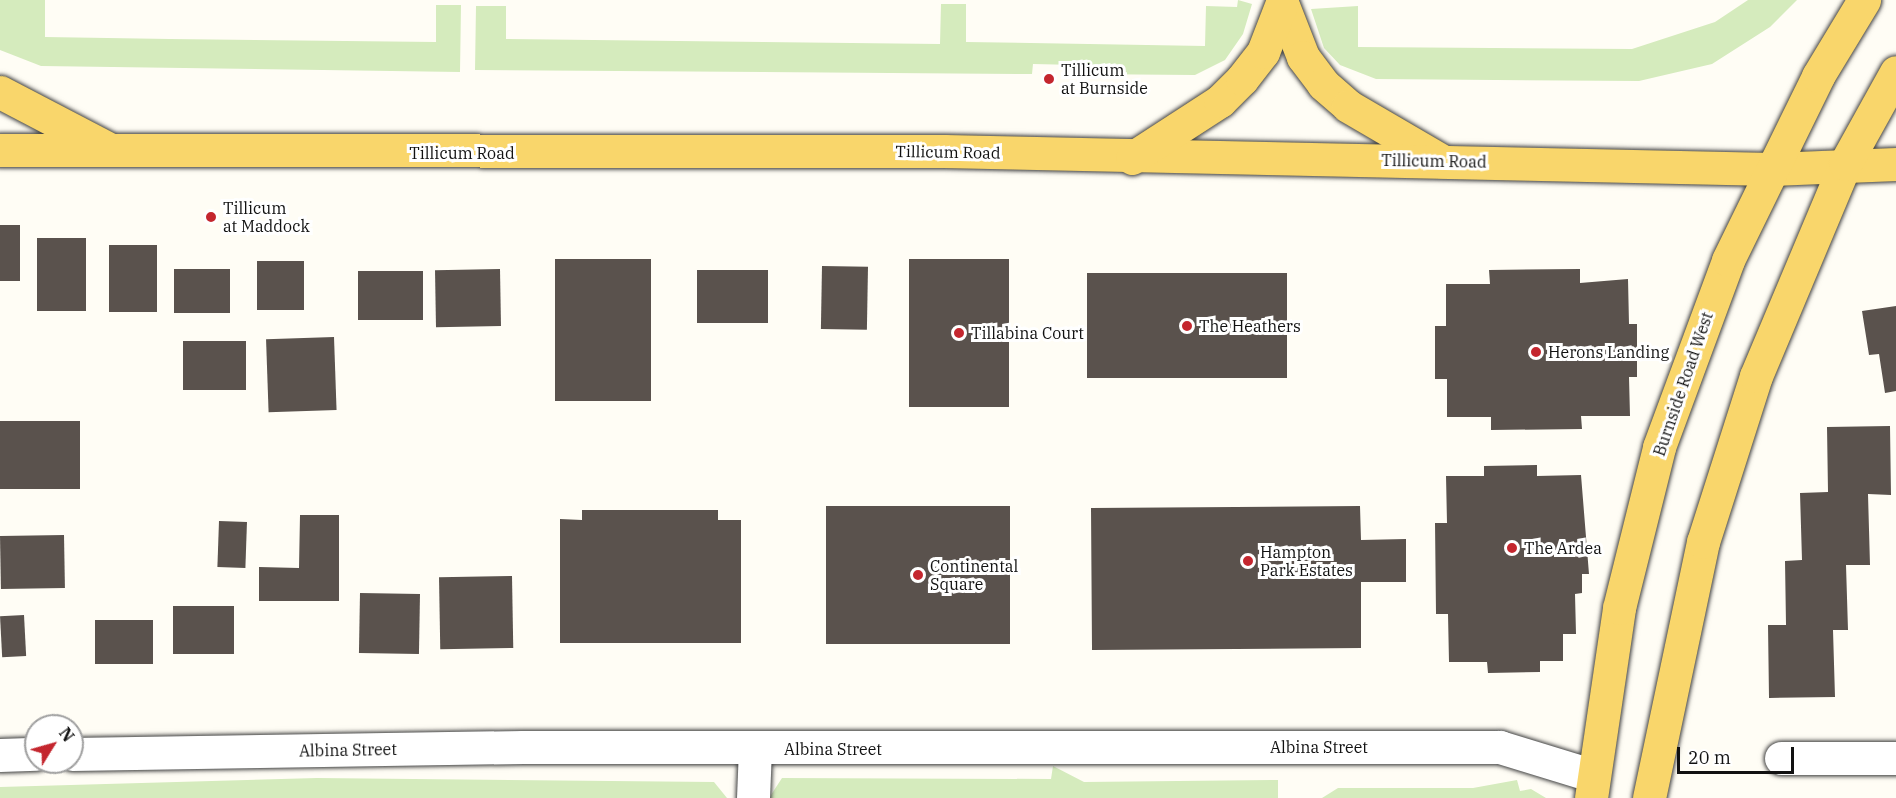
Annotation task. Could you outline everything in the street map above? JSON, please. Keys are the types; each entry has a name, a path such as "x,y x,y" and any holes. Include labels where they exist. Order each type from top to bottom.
{"main road":[{"name":"Burnside Road West","path":"1591,786 1619,608 1659,447 1728,260 1772,169 1864,0"},
{"path":"1132,158 1220,101 1242,79 1263,52 1282,3 1303,57 1323,84 1348,106 1443,161"},
{"path":"1649,798 1703,542 1756,376 1845,164 1896,72"},
{"path":"0,92 114,151"},
{"name":"Tillicum Road","path":"0,150 944,151 1132,158 1443,161 1772,169 1845,164 1896,164"}],"street":[{"name":"Albina Street","path":"84,754 1500,747 1591,786"},
{"path":"753,798 755,749"},
{"path":"0,755 24,754"},
{"path":"1781,758 1896,758"}],"green space":[{"path":"0,0 45,0 45,37 436,42 436,5 461,5 460,72 41,66 0,50"},
{"path":"1238,0 1252,4 1243,34 1225,60 1195,75 1077,74 1077,65 1033,64 1032,74 475,70 476,6 506,6 506,39 940,44 941,4 966,4 966,42 1205,46 1206,6 1237,7"},
{"path":"1748,0 1797,0 1770,27 1712,64 1639,81 1376,79 1340,65 1324,48 1311,9 1358,6 1358,47 1632,49 1715,22"},
{"path":"1053,766 1084,782 1278,780 1278,798 769,798 782,778 1051,779"},
{"path":"317,778 714,782 727,798 0,798 0,787"},
{"path":"1517,780 1520,791 1531,789 1546,798 1322,798 1338,788 1473,788"}],"building":[{"path":"0,225 20,225 20,281 0,281"},
{"path":"37,238 86,238 86,311 37,311"},
{"path":"109,245 157,245 157,312 109,312"},
{"path":"555,259 651,259 651,401 555,401"},
{"name":"Tillabina Court","path":"909,259 1009,259 1009,407 909,407"},
{"path":"257,261 304,261 304,310 257,310"},
{"path":"822,266 868,267 867,330 821,329"},
{"path":"174,269 230,269 230,313 174,313"},
{"path":"500,269 501,326 436,327 435,270"},
{"name":"Herons Landing","path":"1580,269 1580,283 1628,279 1629,324 1637,324 1637,377 1629,377 1630,416 1581,416 1582,429 1491,430 1491,417 1447,417 1447,379 1435,379 1435,326 1446,326 1446,284 1490,284 1489,270"},
{"path":"697,270 768,270 768,323 697,323"},
{"path":"358,271 423,271 423,320 358,320"},
{"name":"The Heathers","path":"1087,273 1287,273 1287,378 1087,378"},
{"path":"1896,306 1896,391 1885,393 1879,354 1869,355 1862,311"},
{"path":"334,337 337,410 269,412 266,339"},
{"path":"183,341 246,341 246,390 183,390"},
{"path":"0,421 80,421 80,489 0,489"},
{"path":"1890,426 1891,495 1868,494 1870,565 1846,565 1848,630 1833,630 1835,697 1769,698 1768,625 1786,625 1785,561 1802,560 1800,493 1828,492 1827,427"},
{"name":"The Ardea","path":"1537,465 1537,476 1581,475 1589,574 1582,574 1582,593 1575,594 1576,634 1563,634 1563,661 1540,661 1540,672 1488,673 1487,662 1449,662 1448,614 1436,614 1435,523 1447,523 1446,476 1484,476 1484,466"},
{"name":"Continental Square","path":"826,506 1010,506 1010,644 826,644"},
{"name":"Hampton Park Estates","path":"1360,506 1361,540 1406,539 1406,582 1361,582 1361,648 1092,650 1091,508"},
{"path":"582,510 718,510 718,520 741,520 741,643 560,643 560,519 582,520"},
{"path":"300,515 339,515 339,601 259,601 259,567 299,568"},
{"path":"219,521 247,522 245,568 217,567"},
{"path":"64,535 65,588 1,589 0,536"},
{"path":"512,576 513,648 440,649 439,577"},
{"path":"360,593 420,594 419,654 359,653"},
{"path":"173,606 234,606 234,654 173,654"},
{"path":"24,615 26,656 2,657 0,616"},
{"path":"95,620 153,620 153,664 95,664"}],"place":[{"name":"Tillicum at Burnside","path":"1049,79"},
{"name":"Tillicum at Maddock","path":"211,217"},
{"name":"The Heathers","path":"1187,326"},
{"name":"Tillabina Court","path":"959,333"},
{"name":"Herons Landing","path":"1536,352"},
{"name":"The Ardea","path":"1512,548"},
{"name":"Hampton Park Estates","path":"1248,561"},
{"name":"Continental Square","path":"918,575"}]}
